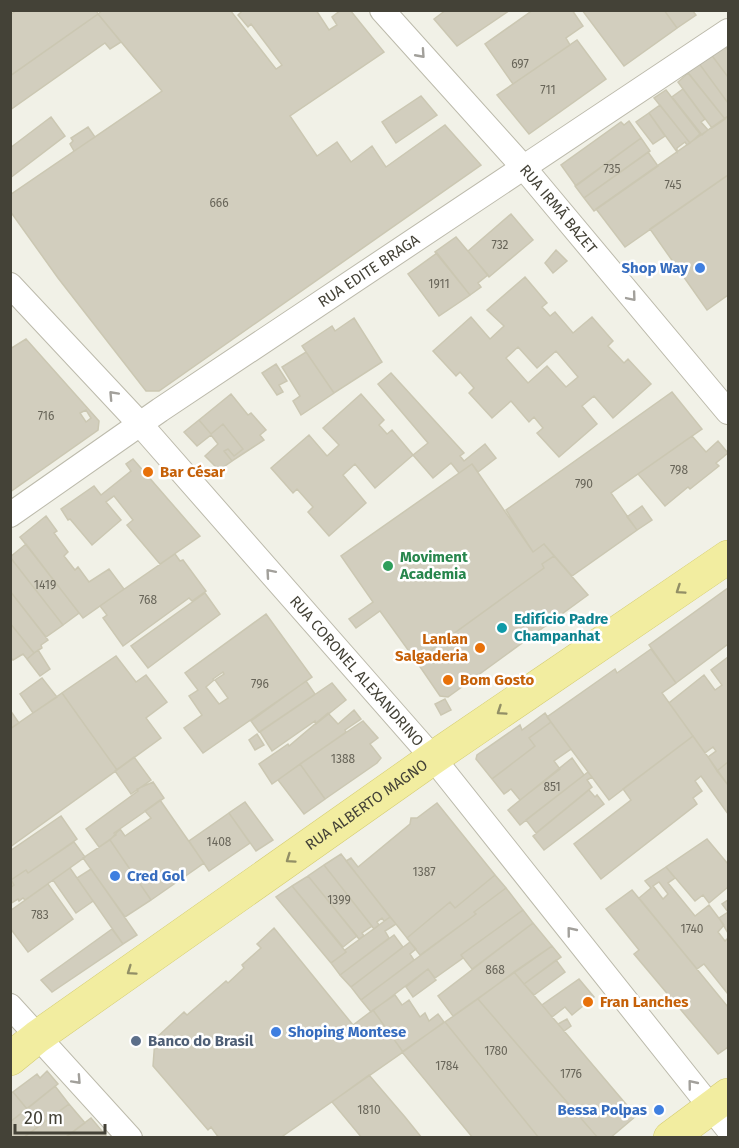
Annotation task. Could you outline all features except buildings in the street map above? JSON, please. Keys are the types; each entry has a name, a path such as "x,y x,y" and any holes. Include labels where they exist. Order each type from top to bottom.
{"main road":[{"name":"RUA ALBERTO MAGNO","path":"10,1059 37,1037 433,758 729,557"},
{"path":"670,1137 723,1111"}],"street":[{"name":"RUA IRMÃ BAZET","path":"382,10 524,168 729,412"},
{"name":"RUA EDITE BRAGA","path":"10,515 140,424 729,31"},
{"name":"RUA CORONEL ALEXANDRINO","path":"10,285 140,424 433,758 723,1111"},
{"path":"10,1006 130,1137"}],"place":[{"name":"Shop Way","path":"700,268"},
{"name":"Bar César","path":"148,472"},
{"name":"Moviment Academia","path":"388,566"},
{"name":"Edifício Padre Champanhat","path":"502,628"},
{"name":"Lanlan Salgaderia","path":"480,648"},
{"name":"Bom Gosto","path":"448,680"},
{"name":"Cred Gol","path":"115,876"},
{"name":"Fran Lanches","path":"588,1002"},
{"name":"Shoping Montese","path":"276,1032"},
{"name":"Banco do Brasil","path":"136,1041"},
{"name":"Bessa Polpas","path":"659,1110"}]}
